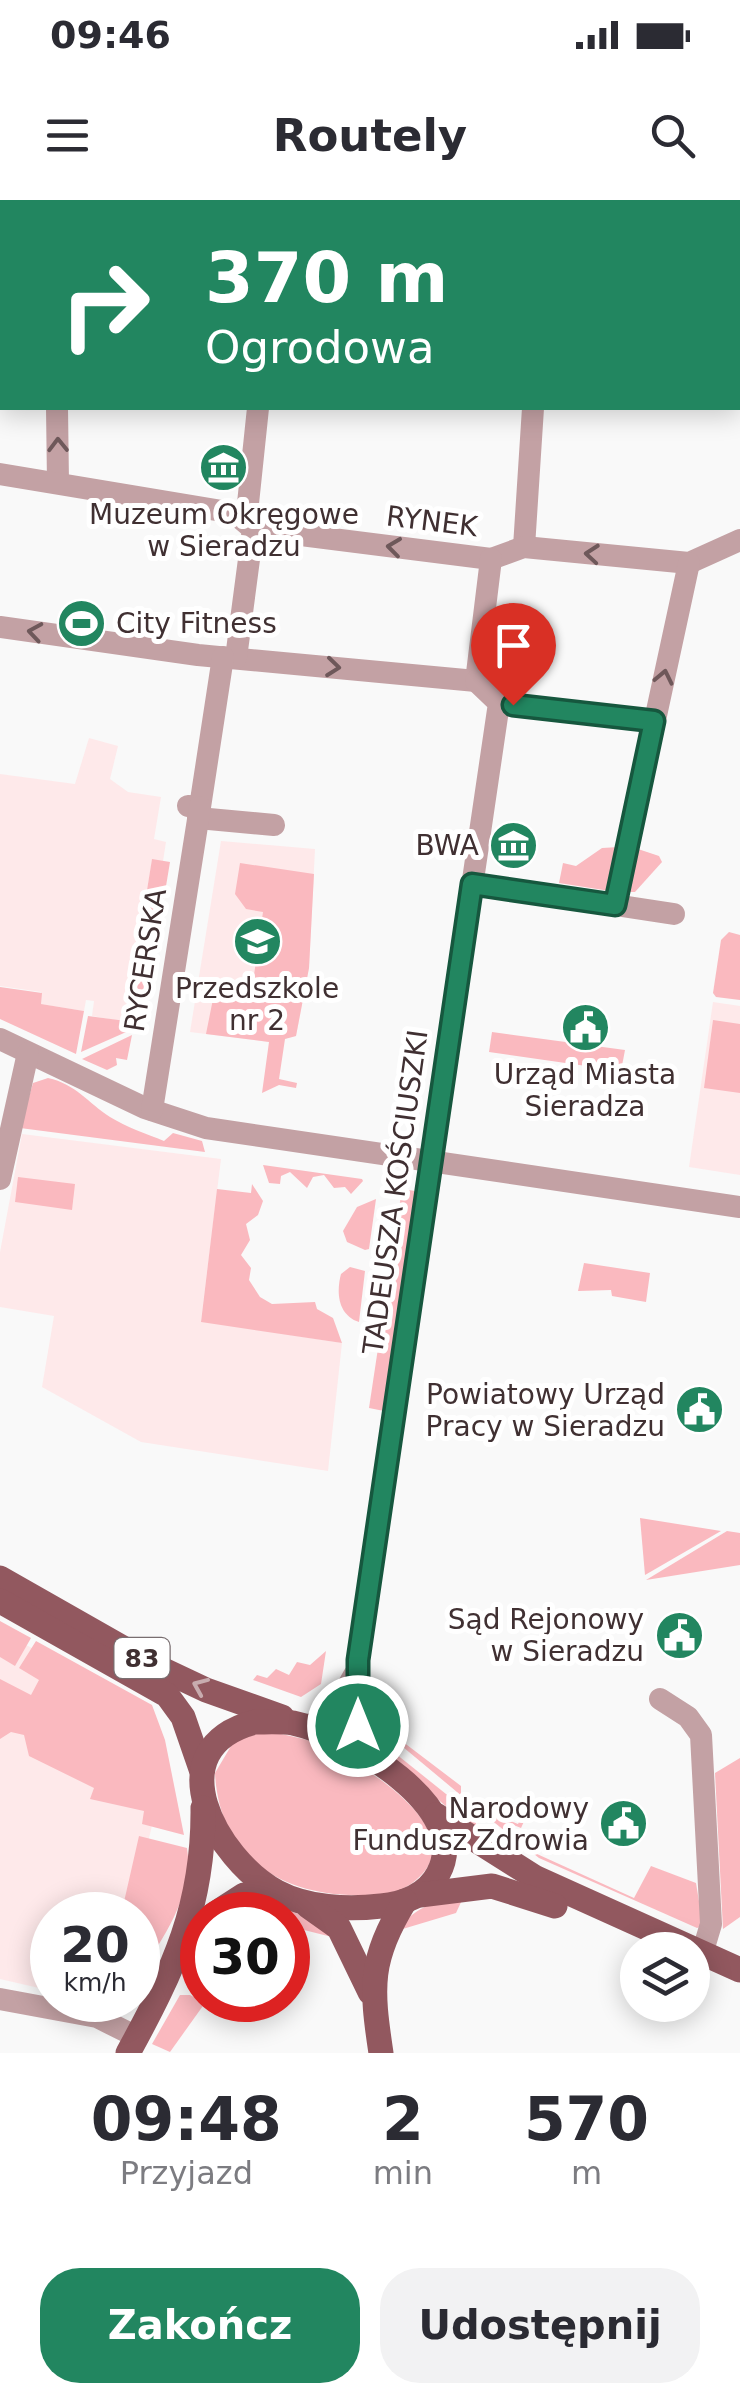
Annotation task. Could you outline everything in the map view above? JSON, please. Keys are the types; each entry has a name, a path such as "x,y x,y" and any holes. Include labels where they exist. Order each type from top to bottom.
{"main road":[{"name":"83","path":"0,1578 153,1664 366,1754 436,1815"},
{"name":"83","path":"0,1600 167,1695 183,1717 202,1781 200,1888 171,1974"},
{"path":"281,1892 254,1877 229,1849 202,1781 211,1746 232,1729 255,1722 298,1725"},
{"path":"436,1815 536,1878 642,1932"},
{"path":"381,2053 372,1997 375,1961 410,1898 434,1881 444,1861 445,1840 436,1815"},
{"path":"310,1901 358,1907 492,1886 529,1894 620,1934"},
{"path":"310,1909 339,1928 372,1997"},
{"name":"83","path":"133,2045 180,1961"},
{"path":"710,1963 740,1970"},
{"path":"710,1968 740,1988"}],"street":[{"path":"57,410 58,484"},
{"path":"230,657 252,529 246,512 258,410"},
{"path":"524,548 533,410"},
{"name":"RYNEK","path":"0,474 234,513 252,529 491,559 476,681"},
{"path":"491,559 524,548 689,562 740,540"},
{"path":"615,905 689,562"},
{"path":"0,626 230,657 476,681 499,703 654,721"},
{"name":"RYCERSKA","path":"152,1110 194,810 230,657"},
{"name":"TADEUSZA KOŚCIUSZKI","path":"366,1754 358,1726 358,1662 499,703"},
{"path":"194,810 274,825"},
{"path":"472,884 674,914"},
{"path":"0,1039 152,1110 206,1128 740,1207"},
{"path":"0,1179 28,1053"},
{"name":"TADEUSZA KOŚCIUSZKI","path":"298,1725 341,1703 358,1662"},
{"path":"660,1699 688,1717 701,1735 710,1924 707,1932"},
{"path":"0,1999 97,2017 133,2045"}],"shaded area":[{"path":"89,738 118,746 110,779 128,792 161,797 154,839 166,842 163,861 152,860 126,1022 92,1016 94,1001 86,1000 84,1011 40,1004 41,992 0,986 0,774 75,784"},
{"name":"Przedszkole nr 2","path":"221,841 315,849 309,968 296,1036 270,1042 190,1032"},
{"path":"619,847 610,891 559,883 563,863 576,866 602,848"},
{"path":"638,849 659,856 662,862 635,892 629,892"},
{"path":"152,859 170,862 143,1025 134,1024 133,1029 81,1052 88,1016 126,1021"},
{"path":"240,863 314,874 309,968 296,1036 285,1039 279,1079 297,1083 296,1088 279,1085 262,1093 269,1042 206,1034 216,984 252,989 263,912 246,909 235,894"},
{"path":"729,932 740,935 740,1000 716,997 713,993 721,940"},
{"path":"0,987 42,993 41,1004 84,1011 76,1054 0,1019"},
{"path":"713,1002 740,1006 740,1175 689,1167"},
{"path":"713,1020 740,1024 740,1093 704,1088"},
{"path":"492,1032 625,1050 621,1071 489,1052"},
{"path":"132,1035 127,1060 116,1058 117,1065 107,1070 82,1059"},
{"path":"48,1078 74,1089 123,1124 164,1141 173,1133 202,1141 205,1152 20,1128 33,1083"},
{"path":"22,1134 221,1159 201,1321 342,1343 328,1471 141,1442 42,1387 54,1316 0,1307 0,1252"},
{"path":"263,1165 363,1181 351,1194 345,1187 334,1188 324,1175 313,1177 307,1188 290,1172 281,1176 280,1184 269,1183"},
{"path":"18,1177 75,1184 72,1210 15,1202"},
{"path":"252,1184 263,1201 258,1215 246,1224 250,1240 241,1255 251,1268 249,1280 260,1297 272,1304 315,1302 317,1309 333,1318 342,1343 201,1322 217,1189 251,1193"},
{"path":"402,1189 415,1191 384,1411 369,1408"},
{"path":"376,1199 369,1249 365,1250 347,1242 343,1231 357,1207"},
{"path":"584,1263 650,1273 646,1302 612,1296 611,1290 578,1291"},
{"path":"350,1267 365,1271 359,1322 343,1309 339,1296 341,1274"},
{"path":"640,1518 721,1531 645,1575"},
{"path":"727,1531 740,1533 740,1565 646,1580"},
{"path":"0,1621 31,1638 15,1666 0,1657"},
{"path":"0,1631 144,1708 157,1804 136,1892 30,1892 30,1986 0,1979"},
{"path":"36,1641 152,1705 165,1740 184,1835 142,1824 144,1811 90,1799 94,1788 29,1756 24,1735 11,1732 0,1739 0,1679 31,1695 39,1680 19,1668"},
{"path":"326,1651 321,1684 301,1697 253,1680 257,1675 267,1678 276,1669 289,1675 297,1662 310,1665"},
{"path":"374,1702 386,1729 461,1786 461,1793 471,1798 469,1802 373,1722"},
{"path":"366,1730 476,1818 476,1832 379,1749"},
{"path":"266,1731 311,1741 342,1755 406,1801 423,1821 432,1841 431,1861 416,1880 382,1894 331,1893 281,1879 242,1849 228,1828 215,1773 234,1741"},
{"path":"740,1758 740,1917 723,1929 715,1773"},
{"path":"475,1807 518,1824 523,1814 527,1815 521,1828 511,1824 507,1831 538,1848 537,1854 634,1898 651,1866 696,1883 703,1926 697,1928 539,1858"},
{"path":"139,1836 187,1848 186,1883 160,1941 160,1892 126,1892"},
{"path":"462,1900 456,1913 396,1931 425,1907"},
{"path":"310,1920 319,1924 340,1939 310,1932"},
{"path":"180,1995 180,2022 191,2022 170,2052 152,2044"}],"place":[{"name":"Muzeum Okręgowe w Sieradzu","path":"224,467"},
{"name":"City Fitness","path":"81,623"},
{"name":"BWA","path":"514,845"},
{"name":"Przedszkole nr 2","path":"257,941"},
{"name":"Urząd Miasta Sieradza","path":"585,1027"},
{"name":"Powiatowy Urząd Pracy w Sieradzu","path":"700,1410"},
{"name":"Sąd Rejonowy w Sieradzu","path":"679,1635"},
{"name":"Narodowy Fundusz Zdrowia","path":"624,1824"}],"route":[{"path":"358,1726 358,1660 472,884 615,905 654,721 513,705"}]}
